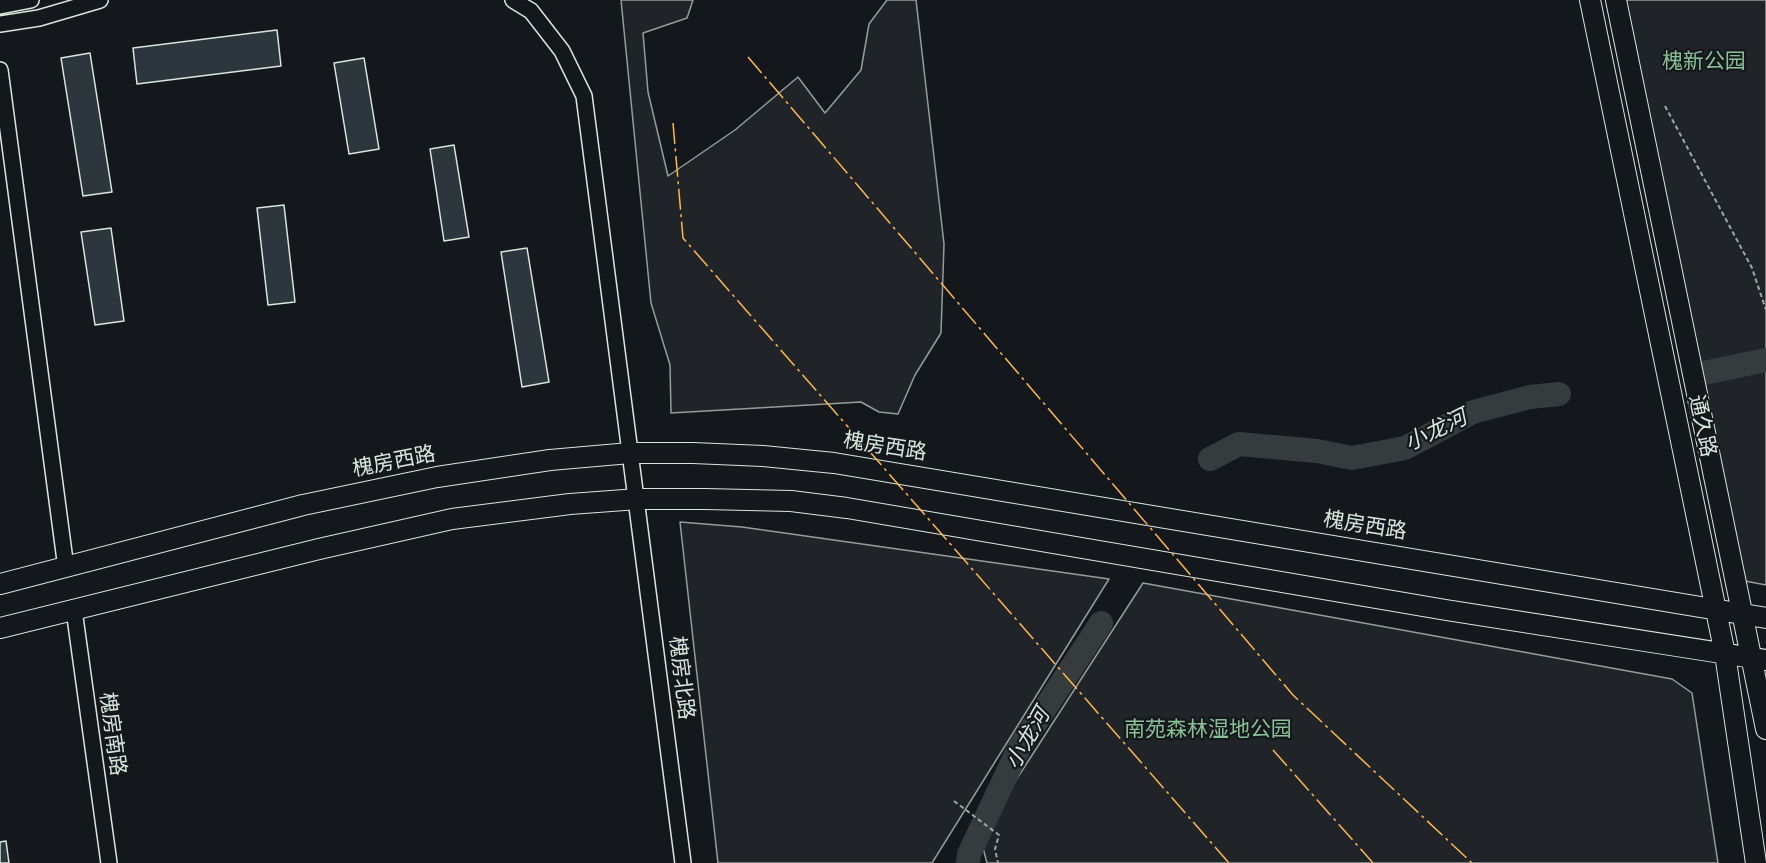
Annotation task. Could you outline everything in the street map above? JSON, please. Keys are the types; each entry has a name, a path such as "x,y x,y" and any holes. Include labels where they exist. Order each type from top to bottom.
{"main road":[{"name":"通久路","path":"1590,0 1725,654 1756,863"},
{"name":"通久路","path":"1616,0 1744,614 1760,660 1766,729"},
{"name":"槐房西路","path":"0,584 303,505 385,487 505,466 630,453 763,456 834,463 1766,618"},
{"path":"0,628 319,549 452,519 570,504 638,499 792,501 847,508 1446,610 1760,660"}],"street":[{"path":"0,6 31,0"},
{"path":"0,24 39,18 100,0"},
{"name":"槐房北路","path":"513,0 531,11 562,51 584,96 630,453 638,499 683,863"},
{"path":"0,70 66,568"},
{"name":"槐房南路","path":"74,610 109,863"}],"path":[{"path":"1665,106 1752,268 1766,310"},
{"path":"954,801 999,835 995,849 998,863"}],"green space":[{"path":"621,0 693,0 687,18 643,33 648,92 668,176 735,130 798,77 825,113 861,70 869,24 887,0 916,0 944,244 941,333 915,375 898,414 879,412 861,402 671,413 670,365 651,303"},
{"name":"槐新公园","path":"1626,0 1766,0 1766,585 1745,581"},
{"path":"680,522 742,527 1109,579 932,863 718,863"},
{"name":"南苑森林湿地公园","path":"1143,583 1672,679 1692,693 1718,863 987,863 983,848 996,811"}],"building":[{"path":"277,30 281,66 137,84 133,48"},
{"path":"90,53 112,192 83,196 61,58"},
{"path":"364,58 379,149 349,154 334,63"},
{"path":"454,145 469,237 444,241 430,149"},
{"path":"284,205 295,302 268,305 257,208"},
{"path":"111,228 124,321 95,325 81,232"},
{"path":"527,248 549,382 522,387 501,252"},
{"path":"6,841 9,863 0,863 0,842"}],"waterway":[{"name":"小龙河","path":"1699,374 1766,360"},
{"name":"小龙河","path":"1210,459 1239,444 1317,451 1352,458 1405,448 1473,412 1530,397 1559,394"},
{"name":"小龙河","path":"968,863 969,854 1019,748 1101,623"}],"power":[{"path":"748,57 1293,695 1472,863"},
{"path":"673,123 683,238 1229,863"},
{"path":"1273,750 1373,863"}]}
